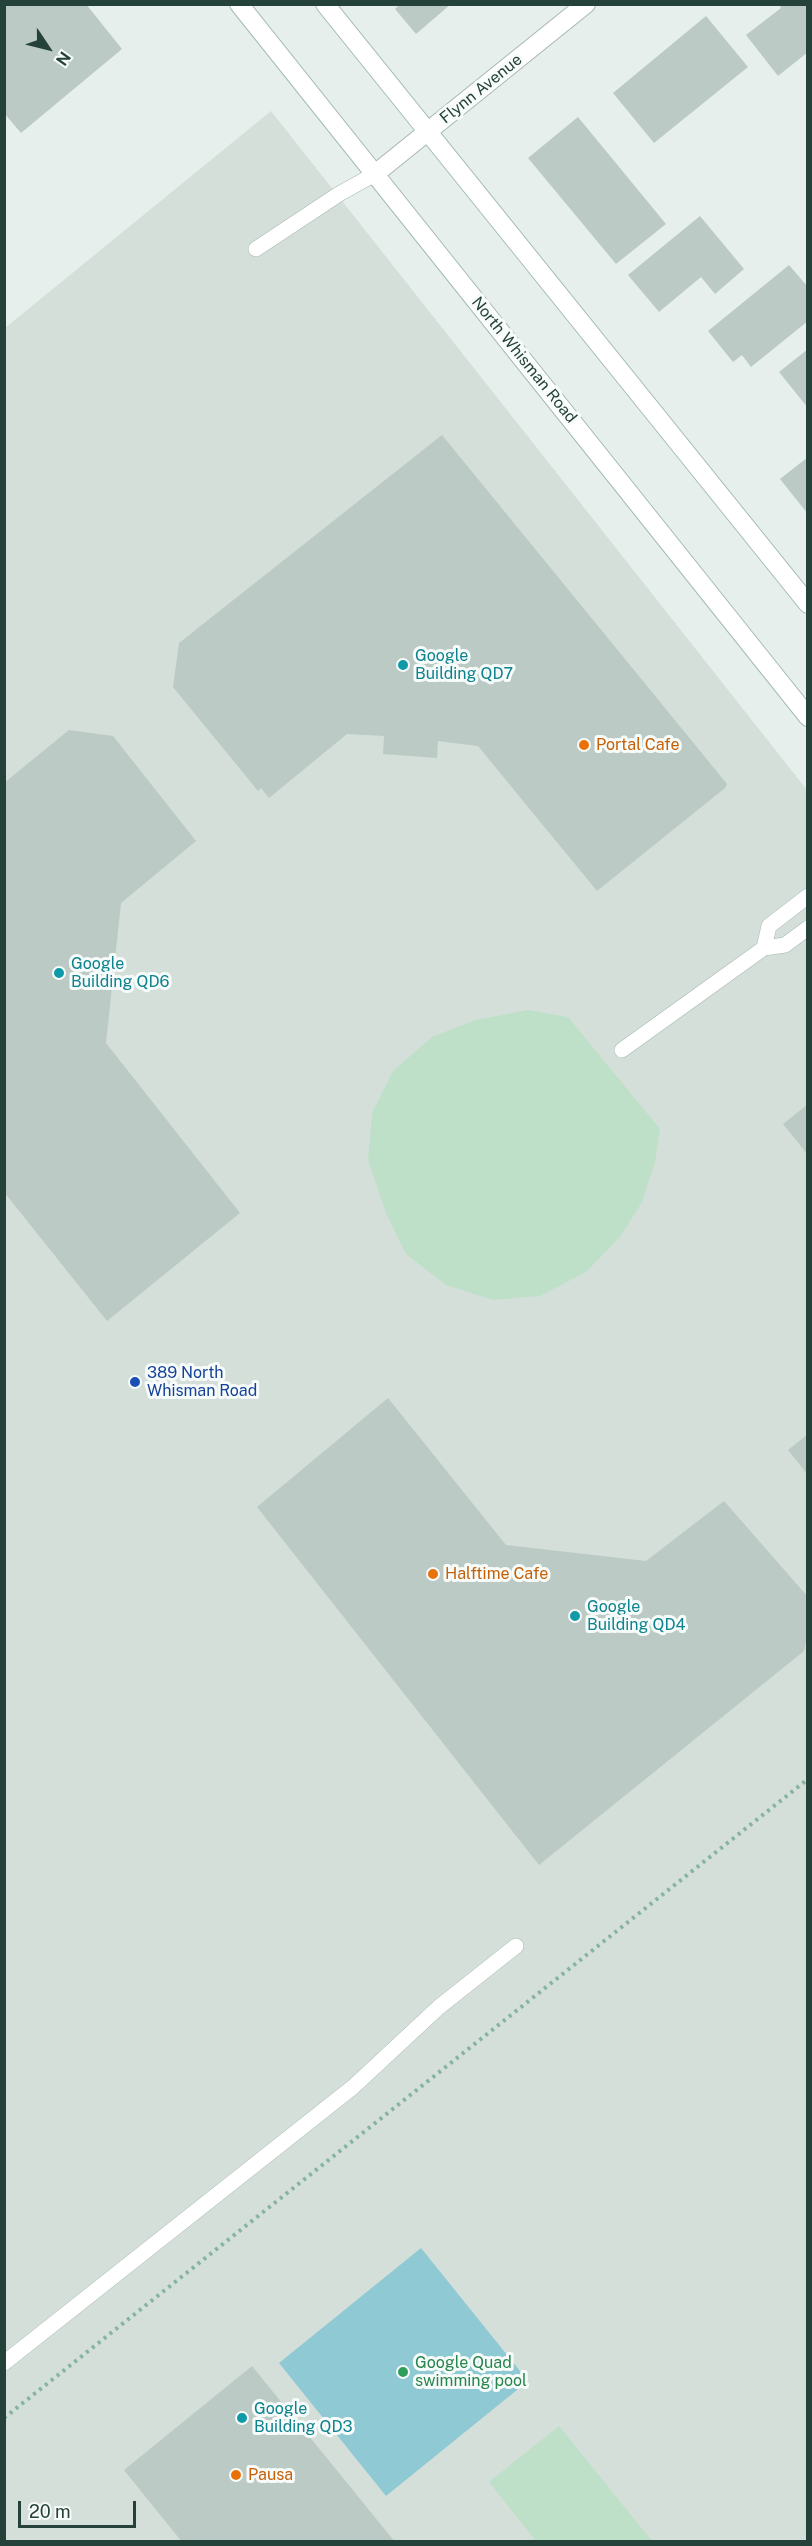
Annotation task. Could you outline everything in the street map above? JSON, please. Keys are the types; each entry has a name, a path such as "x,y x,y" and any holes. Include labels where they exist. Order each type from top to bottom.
{"main road":[{"name":"North Whisman Road","path":"239,4 807,717"},
{"path":"325,4 807,604"},
{"name":"Flynn Avenue","path":"375,174 586,4"}],"lane":[{"path":"256,249 339,194 375,174"},
{"path":"764,948 769,926 807,896"},
{"path":"622,1050 764,948 785,945 807,928"},
{"path":"4,2362 353,2087 439,2007 516,1946"}],"path":[{"path":"4,2418 807,1779"}],"shaded area":[{"path":"271,111 807,790 807,2541 5,2542 5,328"}],"green space":[{"path":"528,1010 568,1017 660,1129 655,1162 642,1202 620,1237 586,1272 540,1296 493,1300 446,1285 406,1254 386,1213 368,1160 372,1113 393,1071 432,1037 475,1020"},
{"path":"559,2426 652,2541 536,2541 489,2482"}],"water":[{"name":"Google Quad swimming pool","path":"421,2248 528,2381 386,2496 279,2363"}],"building":[{"path":"4,4 86,4 122,49 21,133 4,113"},
{"path":"400,4 451,4 416,34 395,9"},
{"path":"779,4 808,4 808,52 778,76 746,35 781,8"},
{"path":"706,16 748,67 654,143 613,93"},
{"path":"578,117 666,224 616,264 528,158"},
{"path":"700,216 744,269 715,294 701,277 659,312 628,275"},
{"path":"789,265 808,287 808,321 751,367 742,355 733,362 708,331"},
{"path":"808,349 808,408 779,372"},
{"name":"Google Building QD7","path":"442,435 727,784 725,788 597,891 478,746 438,741 437,758 383,754 384,736 347,734 269,798 261,788 258,791 173,687 179,643"},
{"path":"808,457 808,514 780,479"},
{"name":"Google Building QD6","path":"69,730 113,736 196,841 121,903 106,1043 240,1213 107,1321 4,1192 4,783"},
{"path":"808,1104 808,1155 783,1124"},
{"name":"Google Building QD4","path":"388,1398 506,1545 646,1561 724,1501 808,1597 808,1634 804,1651 539,1865 257,1507"},
{"path":"808,1434 808,1475 788,1450"},
{"name":"Google Building QD3","path":"252,2366 395,2542 182,2542 124,2470"}],"place":[{"name":"Google Building QD7","path":"403,665"},
{"name":"Portal Cafe","path":"584,745"},
{"name":"Google Building QD6","path":"59,973"},
{"name":"389 North Whisman Road","path":"135,1382"},
{"name":"Halftime Cafe","path":"433,1574"},
{"name":"Google Building QD4","path":"575,1616"},
{"name":"Google Quad swimming pool","path":"403,2372"},
{"name":"Google Building QD3","path":"242,2418"},
{"name":"Pausa","path":"236,2475"}]}
